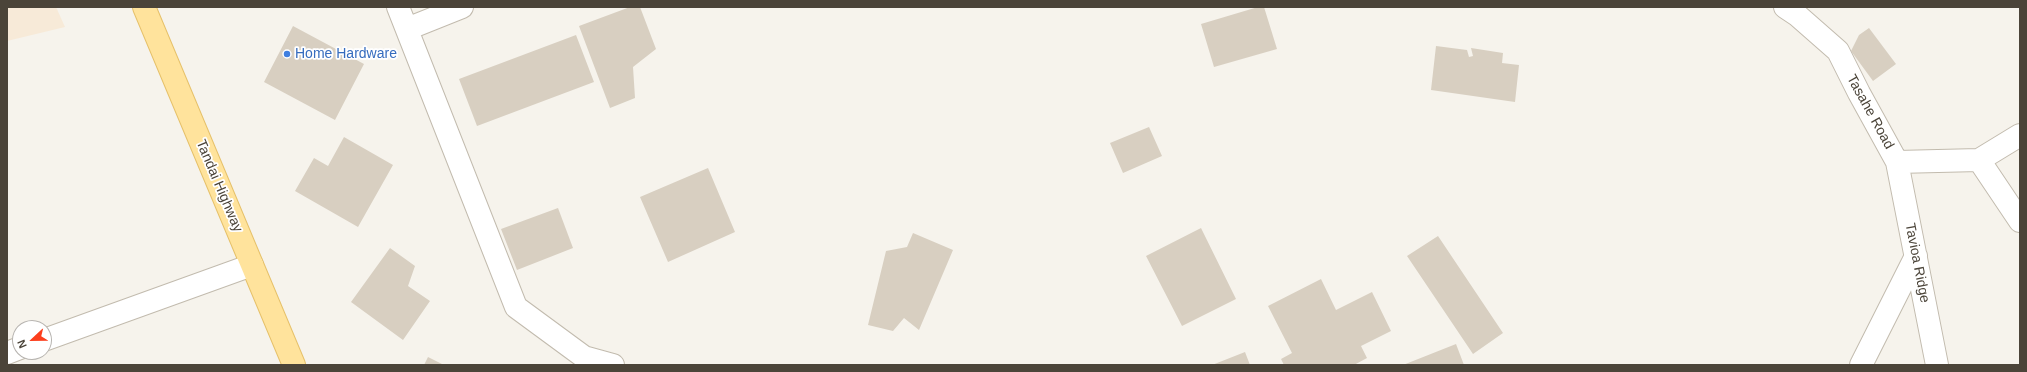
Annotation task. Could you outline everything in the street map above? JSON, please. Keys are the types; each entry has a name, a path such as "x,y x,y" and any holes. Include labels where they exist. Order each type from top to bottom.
{"main road":[{"name":"Tandai Highway","path":"144,7 294,365"}],"street":[{"path":"398,7 516,307 584,357 613,365"},
{"path":"407,29 462,7"},
{"name":"Tasahe Road","path":"1785,7 1797,15 1838,51 1897,162 1979,160 2020,135"},
{"path":"1979,160 2020,221"},
{"name":"Tavioa Ridge","path":"1897,162 1937,365"},
{"path":"1861,365 1916,256"},
{"path":"52,337 252,265"}],"shaded area":[{"path":"7,7 56,7 65,27 7,41"}],"building":[{"path":"630,7 640,7 656,49 633,67 635,98 610,108 579,26"},
{"path":"1258,7 1264,7 1277,49 1214,67 1201,24"},
{"path":"293,26 364,64 335,120 264,82"},
{"path":"1869,28 1896,64 1873,81 1851,51 1859,35"},
{"path":"576,35 594,82 477,126 459,79"},
{"path":"1436,46 1467,50 1469,57 1473,56 1471,48 1503,53 1502,63 1519,65 1515,102 1431,90"},
{"path":"1149,127 1162,156 1123,173 1110,143"},
{"path":"344,137 393,165 358,227 295,191 314,158 328,166"},
{"path":"708,168 735,232 668,262 640,197"},
{"path":"558,208 573,248 517,270 501,229"},
{"path":"1201,228 1236,299 1182,326 1146,256"},
{"path":"913,233 953,250 919,330 904,318 893,331 868,325 886,251 907,247"},
{"path":"1438,236 1503,333 1473,354 1407,256"},
{"path":"390,248 415,266 408,286 430,301 403,340 351,302"},
{"path":"1321,279 1336,310 1372,292 1391,331 1361,346 1367,358 1354,365 1284,365 1281,359 1292,353 1268,306"},
{"path":"1456,344 1464,365 1403,365"},
{"path":"1245,352 1250,365 1212,365"},
{"path":"428,357 444,365 424,365"}],"place":[{"name":"Home Hardware","path":"287,54"}]}
